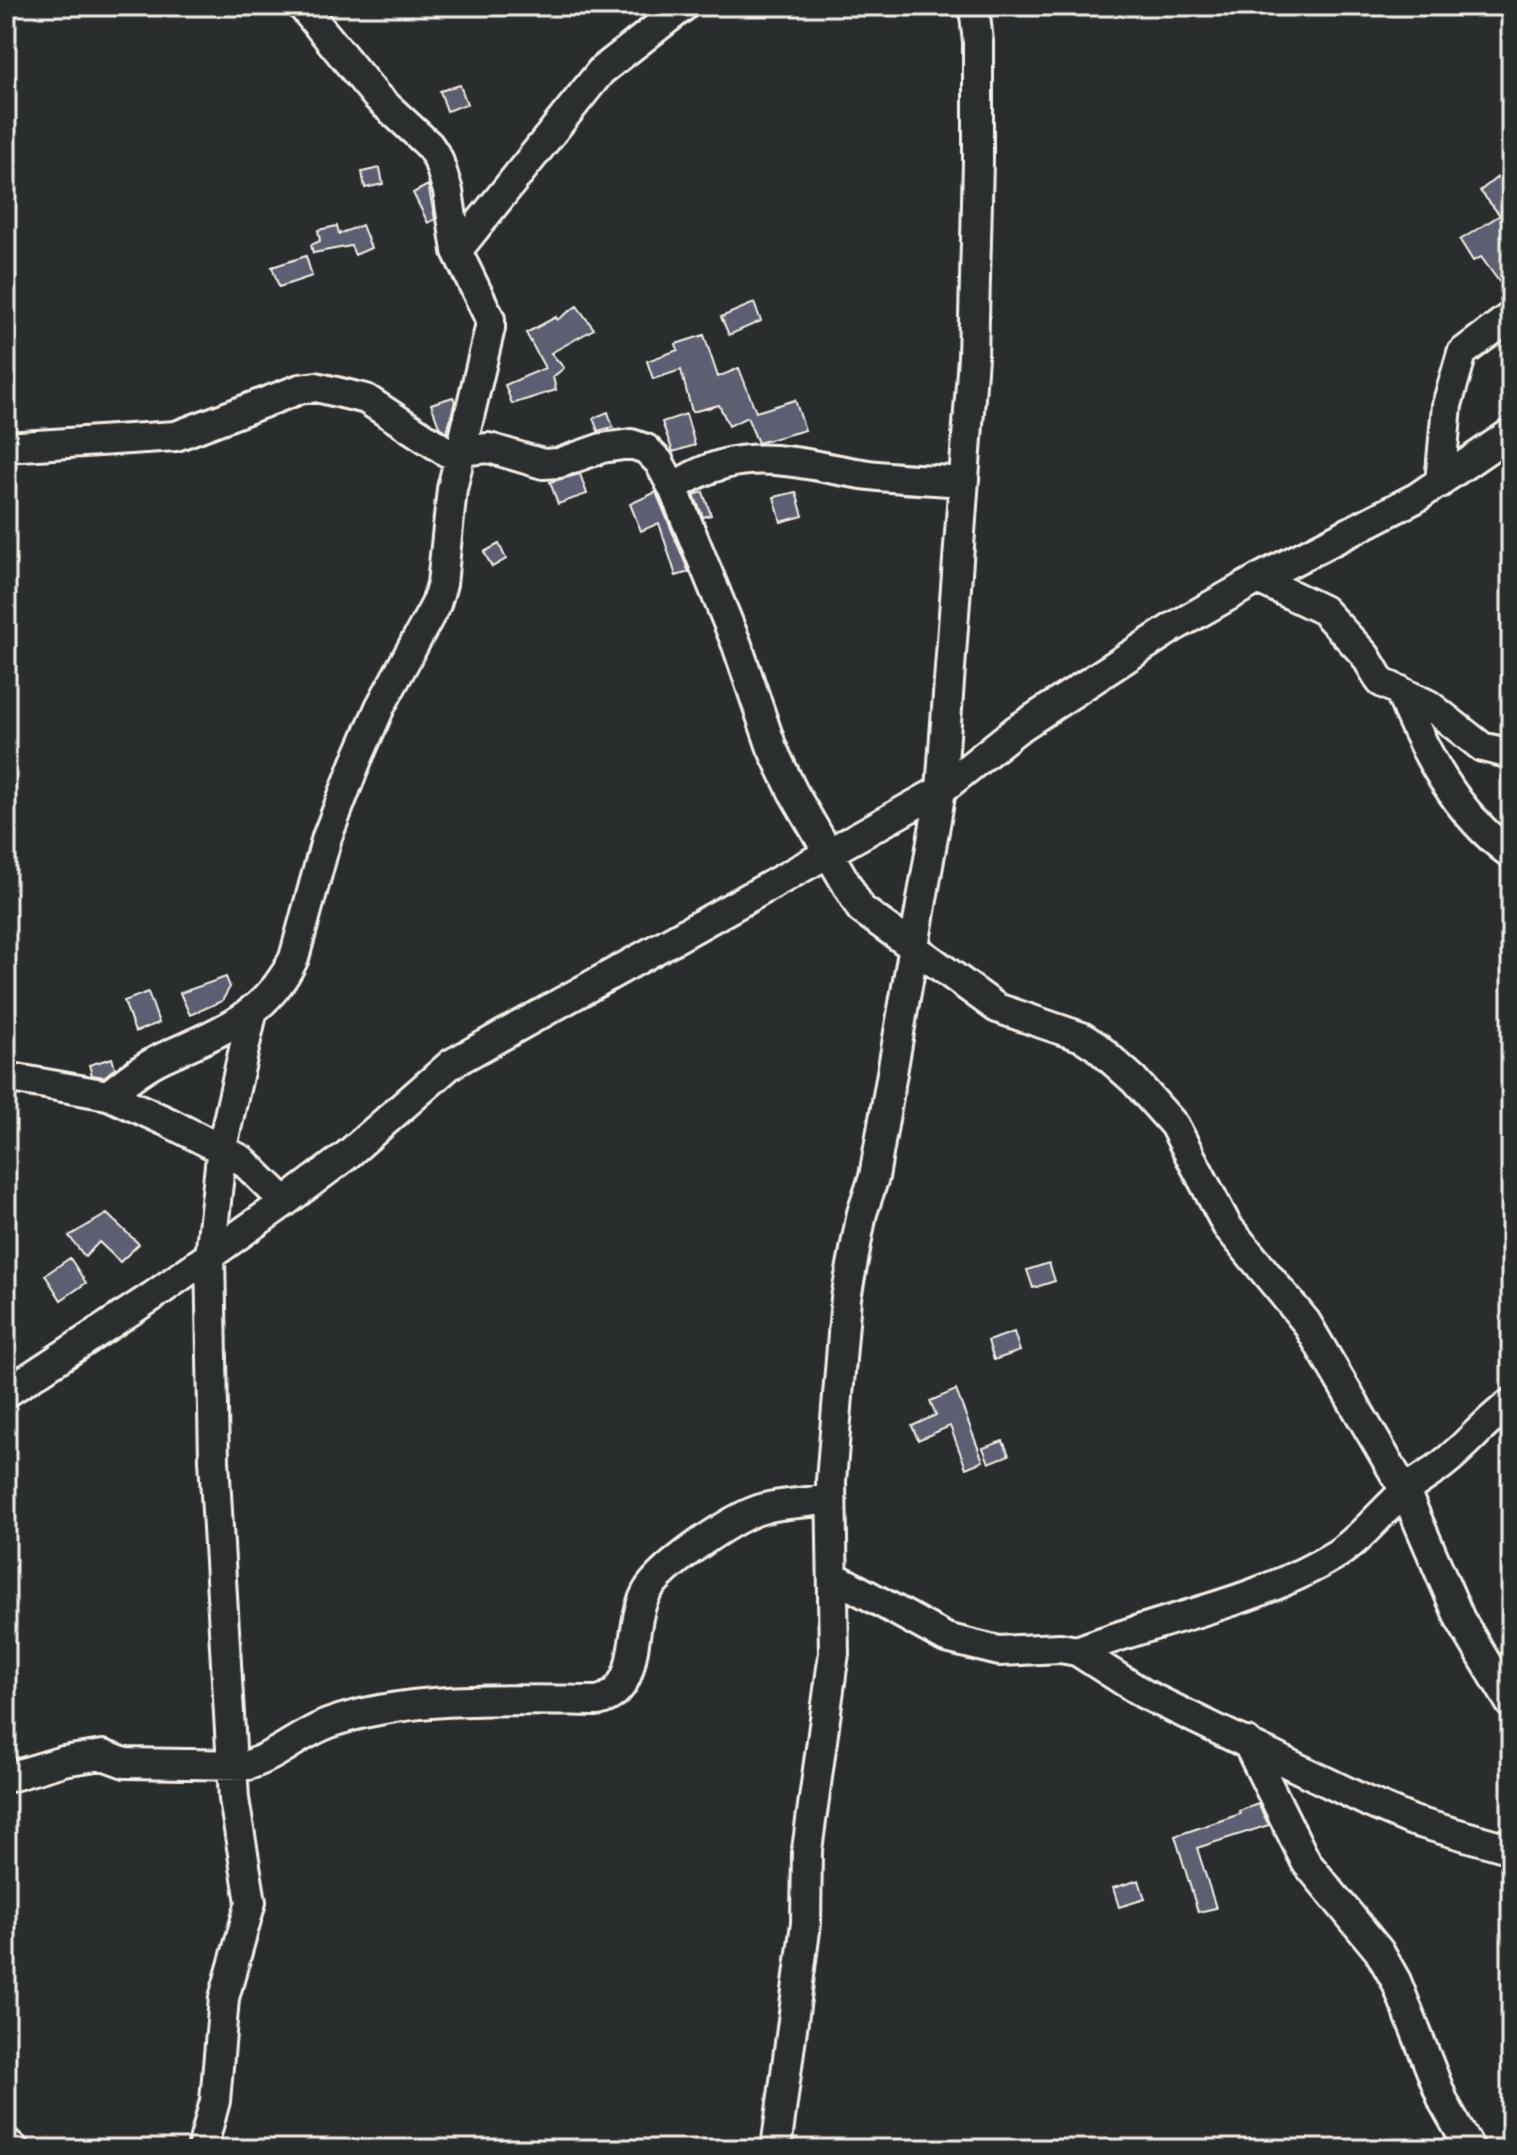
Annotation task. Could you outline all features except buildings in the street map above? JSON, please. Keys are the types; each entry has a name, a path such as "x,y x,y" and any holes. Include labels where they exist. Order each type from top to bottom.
{"street":[{"path":"108,1095 163,1057 214,1037 253,1009 277,987 294,958 327,837 351,775 380,707 436,604 442,584 452,489 463,452 471,398 490,328 490,319 457,251 448,191 429,145 376,96 302,6"},
{"path":"457,251 601,71 684,6"},
{"path":"776,2149 806,1923 807,1850 834,1653 831,1498 846,1298 862,1213 874,1177 941,790 973,357 978,162 978,42 974,6"},
{"path":"1440,483 1447,405 1462,353 1511,316"},
{"path":"6,447 176,436 300,389 316,387 366,399 447,452 489,448 543,464 559,463 602,448 631,444 646,449 659,462 673,488 737,645 772,748 861,909 997,1008 1082,1037 1134,1080 1174,1125 1238,1244 1306,1322 1405,1491 1460,1619 1511,1704"},
{"path":"6,1393 285,1202 346,1156 451,1064 941,790 1025,724 1172,628 1440,483 1511,433"},
{"path":"659,462 698,470 767,458 870,475 962,482"},
{"path":"673,488 698,470"},
{"path":"1258,579 1323,610 1365,655 1381,682 1429,705 1482,747 1511,754"},
{"path":"1399,690 1424,751 1483,833 1511,854"},
{"path":"202,2149 215,2101 224,1998 251,1902 234,1799 235,1766 214,1460 210,1256 222,1147 253,1009"},
{"path":"6,1077 108,1095 222,1147 242,1160 285,1202"},
{"path":"1077,1651 1130,1630 1220,1608 1291,1580 1356,1540 1405,1491 1444,1463 1488,1420 1511,1403"},
{"path":"6,1778 63,1761 103,1755 125,1763 235,1766 264,1760 319,1728 349,1718 447,1701 610,1698 620,1691 628,1675 637,1613 650,1587 667,1569 745,1515 773,1506 831,1498"},
{"path":"833,1576 946,1638 999,1651 1060,1648 1077,1651 1144,1694 1247,1742 1294,1768 1402,1816 1511,1849"},
{"path":"1247,1742 1306,1862 1379,1951 1396,1981 1444,2103 1470,2149"},
{"path":"6,2142 14,2149"}]}
